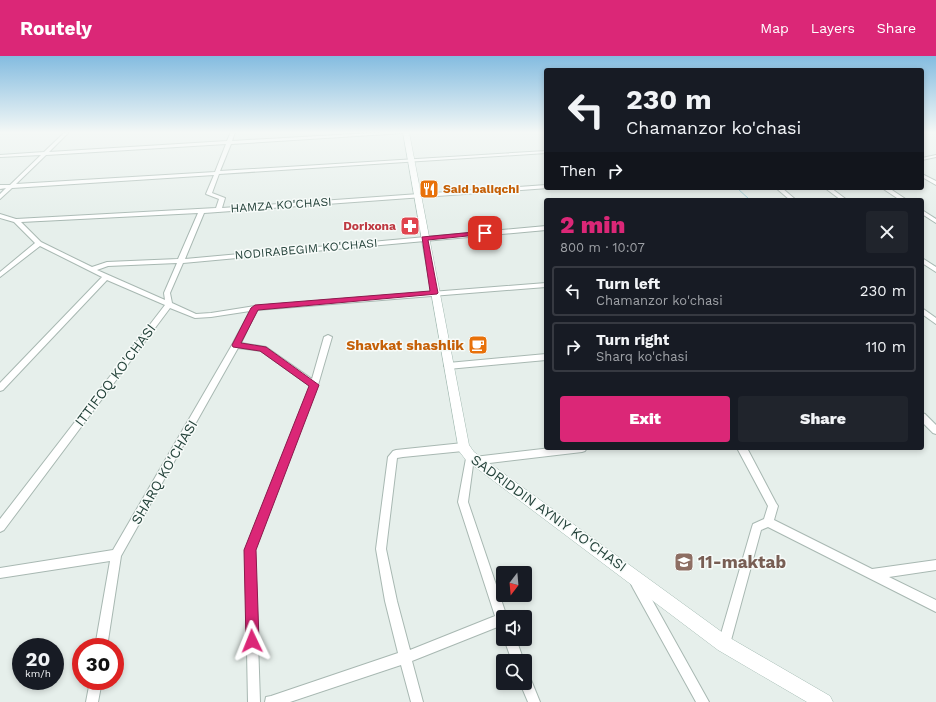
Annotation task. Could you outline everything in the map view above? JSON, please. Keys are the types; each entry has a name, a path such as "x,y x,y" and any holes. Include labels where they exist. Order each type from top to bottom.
{"street":[{"path":"0,198 36,162"},
{"path":"219,209 222,198 209,194 221,162"},
{"path":"0,187 378,162"},
{"name":"SADRIDDIN AYNIY KO'CHASI","path":"410,162 448,366 469,455 724,644 824,702"},
{"path":"924,176 936,184"},
{"name":"HAMZA KO'CHASI","path":"16,221 202,211 544,186"},
{"path":"781,190 791,198"},
{"path":"831,190 841,198"},
{"path":"889,190 901,198"},
{"path":"169,305 168,293 202,211"},
{"path":"924,213 936,222"},
{"path":"0,216 16,221 39,243 106,278 195,316 255,308 544,285"},
{"name":"NODIRABEGIM KO'CHASI","path":"91,270 108,264 181,261 544,228"},
{"path":"0,275 39,243"},
{"path":"924,261 936,270"},
{"path":"0,388 106,278"},
{"name":"ITTIFOQ KO'CHASI","path":"0,527 169,305"},
{"name":"SHARQ KO'CHASI","path":"102,638 116,556 236,345 255,308"},
{"path":"924,312 936,322"},
{"path":"254,702 250,550 314,385 328,337"},
{"path":"236,345 263,349 314,385"},
{"path":"448,366 544,357"},
{"path":"924,418 936,431"},
{"path":"417,702 391,601 381,549 392,457 396,454 403,453 469,455 550,450"},
{"path":"724,644 757,527 768,522 773,506 743,450"},
{"path":"469,455 463,502 500,610"},
{"path":"768,522 936,606"},
{"path":"0,573 116,556"},
{"path":"871,574 936,565"},
{"path":"631,574 703,702"},
{"path":"271,702 406,657 496,623"},
{"path":"92,702 94,690"},
{"path":"529,690 534,702"}],"waterway":[{"path":"739,190 748,198"}],"place":[{"name":"Said baliqchi","path":"429,189"},
{"name":"Dorixona","path":"410,226"},
{"name":"Shavkat shashlik","path":"478,345"},
{"name":"11-maktab","path":"684,562"}],"route":[{"path":"252,641 250,550 314,385 263,349 236,345 255,308 434,293 424,238 485,233"}]}
